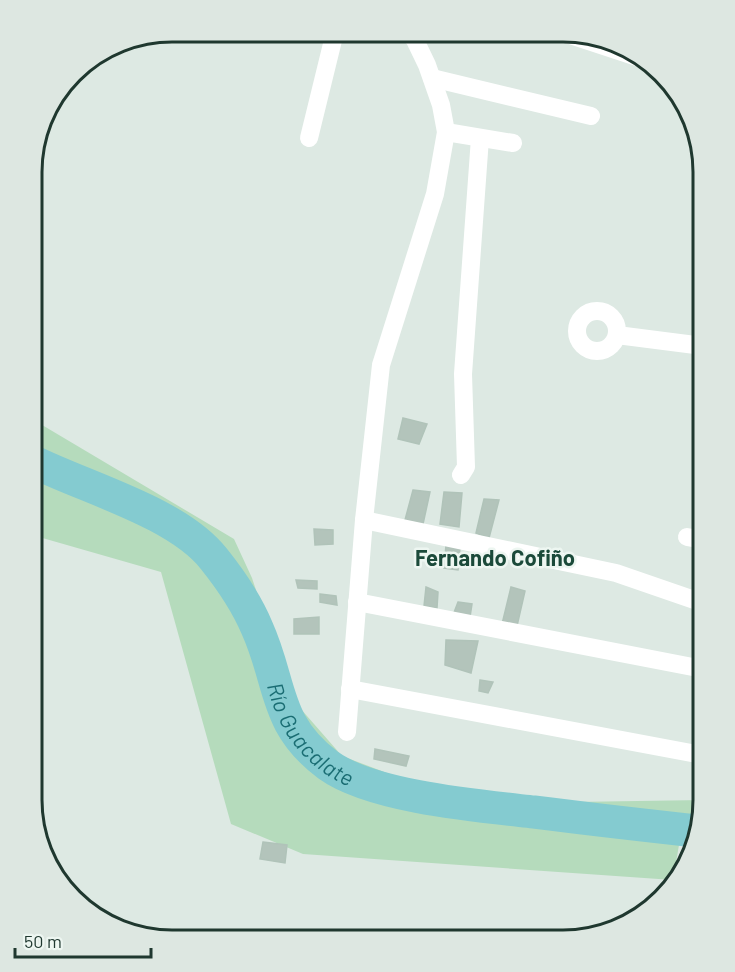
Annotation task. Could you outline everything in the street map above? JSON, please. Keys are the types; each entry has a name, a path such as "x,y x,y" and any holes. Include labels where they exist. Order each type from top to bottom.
{"street":[{"path":"309,138 333,42"},
{"path":"347,732 364,520 381,365 435,194 446,132 432,78 422,53 415,42"},
{"path":"432,78 591,116"},
{"path":"446,132 513,143"},
{"path":"461,475 466,467 463,374 465,325 480,138"},
{"path":"617,335 693,345"},
{"path":"364,520 616,573 693,600"},
{"path":"357,602 693,667"},
{"path":"350,689 693,753"}],"green space":[{"path":"42,425 234,539 252,578 293,700 342,756 408,781 572,802 693,800 686,842 684,846 679,845 676,864 666,879 303,854 231,824 161,572 42,538"}],"building":[{"path":"403,418 427,424 419,444 398,439"},
{"path":"413,490 430,492 423,524 405,520"},
{"path":"444,492 462,493 459,527 440,524"},
{"path":"484,499 499,500 489,538 476,533"},
{"path":"314,529 333,530 333,544 315,545"},
{"path":"446,545 460,548 458,570 444,568"},
{"path":"296,580 317,581 317,589 298,588"},
{"path":"426,587 438,592 437,608 424,606"},
{"path":"511,587 525,591 517,626 502,624"},
{"path":"320,594 336,596 337,605 320,602"},
{"path":"458,602 472,604 470,617 453,615"},
{"path":"319,617 319,634 294,634 294,619"},
{"path":"446,640 478,641 471,673 445,665"},
{"path":"480,680 493,682 488,693 479,691"},
{"path":"375,749 409,756 406,766 374,759"},
{"path":"263,842 287,845 285,863 260,859"}],"waterway":[{"name":"Río Guacalate","path":"42,466 154,514 198,542 220,567 248,610 265,648 281,702 297,734 310,750 328,765 347,776 398,792 456,803 689,830"}],"district":[{"name":"Fernando Cofiño","path":"495,557"}]}
